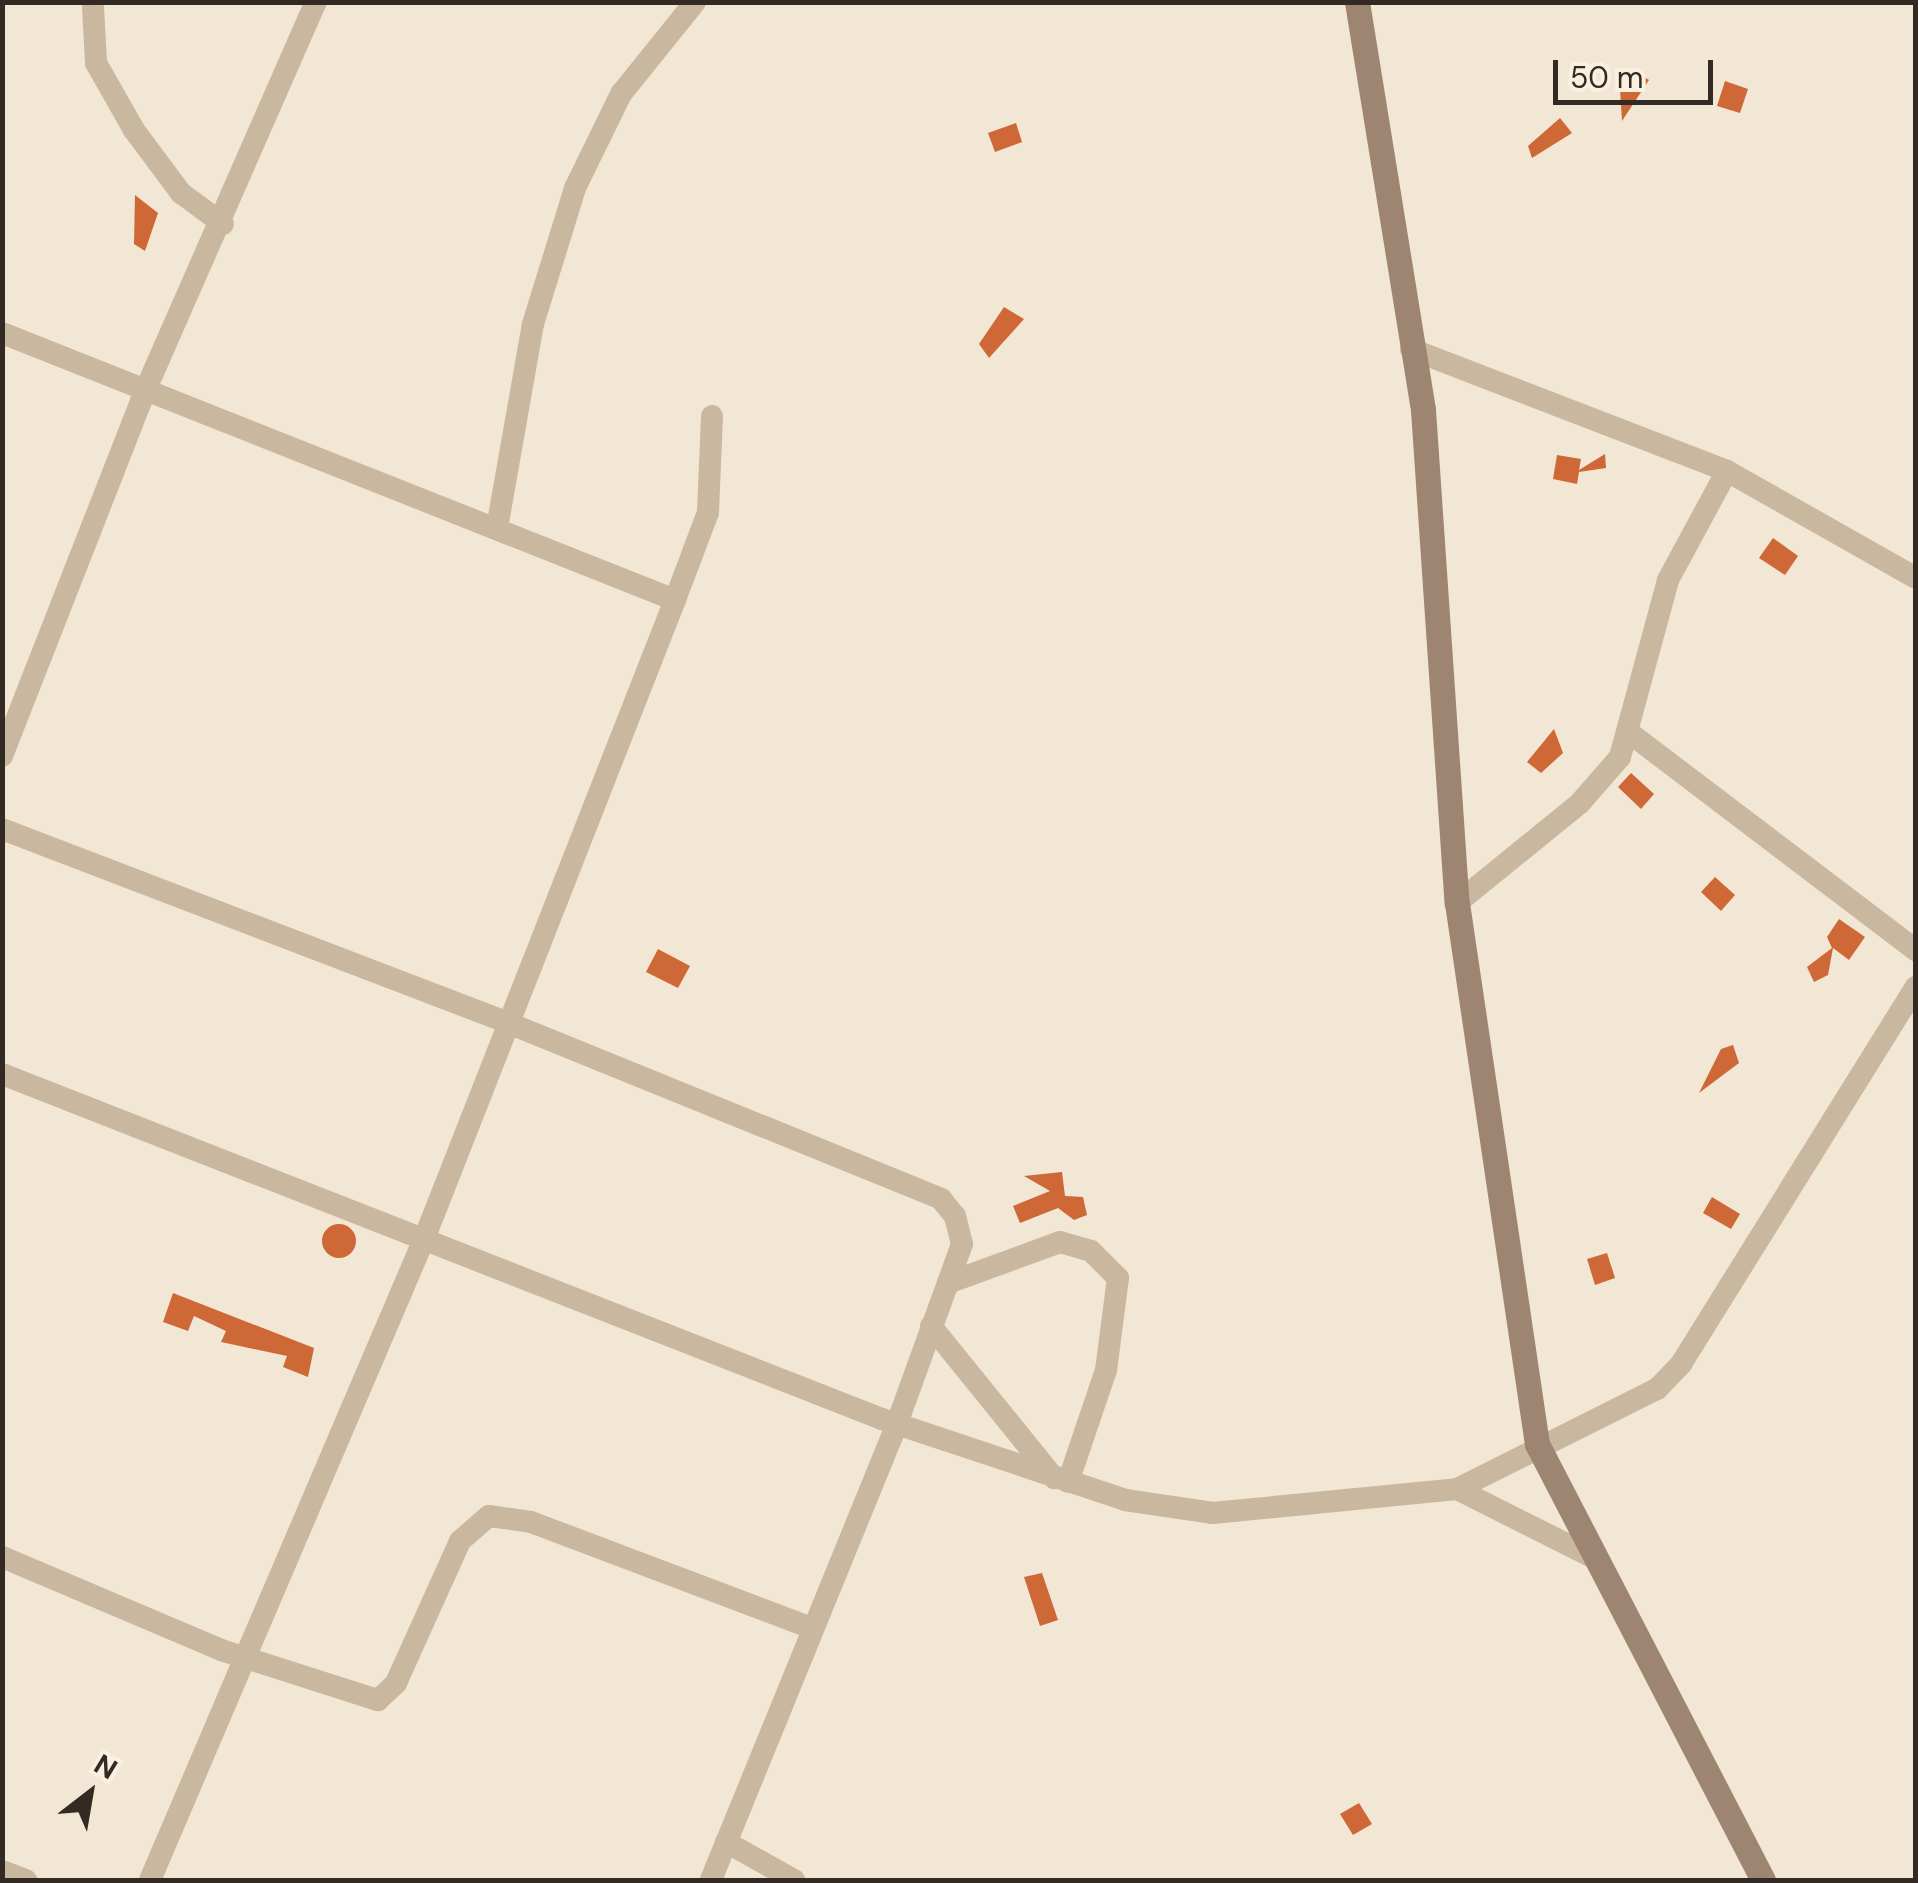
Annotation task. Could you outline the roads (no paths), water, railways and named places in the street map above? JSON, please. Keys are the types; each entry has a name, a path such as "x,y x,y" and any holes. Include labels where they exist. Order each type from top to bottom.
{"street":[{"path":"2,756 145,392 224,224 316,2"},
{"path":"496,528 533,324 575,188 620,94 695,2"},
{"path":"1358,2 1412,348 1458,903 1536,1444 1590,1556 1762,1880"},
{"path":"93,8 96,63 134,130 181,193 224,224"},
{"path":"2,334 675,600"},
{"path":"1412,348 1727,470 1916,578"},
{"path":"150,1880 249,1659 424,1239 506,1022 675,600 708,512 712,416"},
{"path":"1458,903 1580,804 1631,734 1668,580 1727,470"},
{"path":"1631,734 1916,950"},
{"path":"2,829 506,1022 941,1199 962,1228 948,1283 898,1424 711,1880"},
{"path":"2,1074 898,1424 1061,1480 1213,1513 1457,1489 1536,1444 1673,1376 1916,987"},
{"path":"948,1283 1060,1242 1090,1251 1118,1278 1106,1370 1061,1480"},
{"path":"931,1326 1061,1480"},
{"path":"1457,1489 1590,1556"},
{"path":"2,1557 249,1659 378,1700 404,1668 460,1541 489,1516 530,1522 812,1628"},
{"path":"726,1842 794,1880"},
{"path":"2,1870 26,1880"}]}
